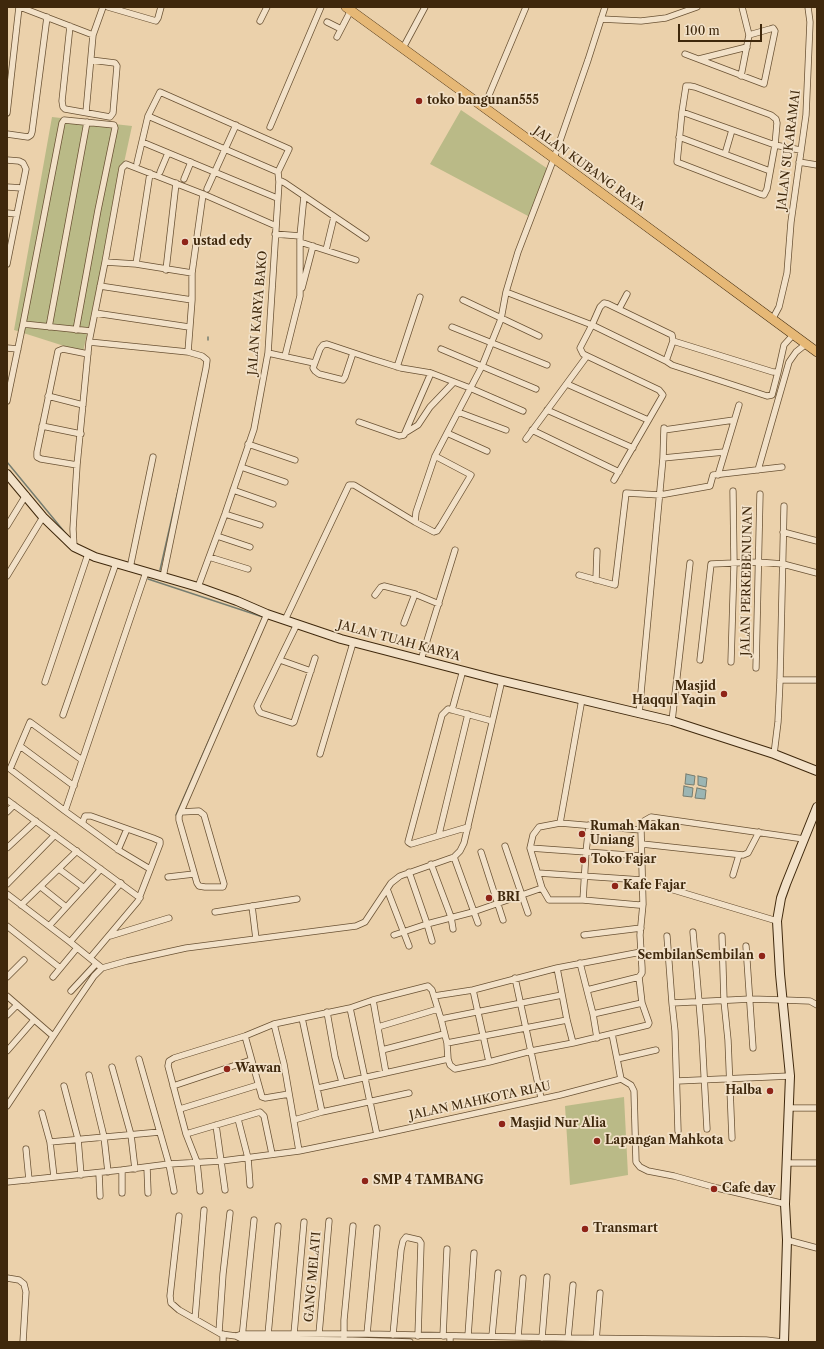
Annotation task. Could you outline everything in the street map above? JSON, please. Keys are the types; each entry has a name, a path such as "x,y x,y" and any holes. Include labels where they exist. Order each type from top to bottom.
{"highway":[{"name":"JALAN KUBANG RAYA","path":"349,9 817,352"}],"main road":[{"name":"JALAN TUAH KARYA","path":"7,474 43,517 74,547 88,554 130,568 198,587 267,614 353,643 672,721 774,754 817,771"},
{"path":"783,1342 787,1240 785,1204 786,1163 790,1076 779,968 777,921 781,898 817,807"}],"street":[{"path":"7,113 19,7 93,35"},
{"path":"86,112 93,35 103,7"},
{"path":"108,7 156,21 161,7"},
{"path":"260,21 267,7"},
{"path":"270,127 321,7"},
{"path":"403,48 425,7"},
{"path":"484,107 526,7"},
{"path":"415,522 416,512 435,456 482,366 501,319 506,292 518,252 554,158 605,7"},
{"path":"601,19 648,20 666,18 697,7"},
{"path":"741,76 749,35 742,7"},
{"name":"JALAN SUKARAMAI","path":"772,320 779,307 787,273 791,222 806,115 810,22 808,7"},
{"path":"337,37 349,9"},
{"path":"7,134 28,137 31,135 47,17"},
{"path":"327,22 341,29"},
{"path":"70,26 62,104 65,108 110,117 112,115 118,68 115,63 91,60"},
{"path":"685,54 764,84 775,31 773,28 749,35"},
{"path":"699,59 747,47"},
{"path":"686,86 690,86 771,115 776,119 775,145 767,189 764,195 677,162 682,112 686,86"},
{"path":"137,163 148,116 160,92 289,149 278,172 148,116"},
{"path":"682,112 775,145 800,150"},
{"path":"7,401 62,123 64,120 114,125 115,128 76,330"},
{"path":"49,326 88,122"},
{"path":"188,352 192,300 192,273 205,191 236,125"},
{"path":"725,154 732,130"},
{"path":"679,136 770,171"},
{"path":"142,142 277,198"},
{"path":"160,172 168,153"},
{"path":"7,160 23,163 26,169 17,214 10,238 7,263"},
{"path":"184,179 191,162"},
{"path":"799,162 817,165"},
{"path":"74,547 73,529 89,342 123,166 126,164 176,183 205,191 276,226"},
{"name":"JALAN KARYA BAKO","path":"198,587 254,429 268,353 279,182 278,172"},
{"path":"136,264 150,173"},
{"path":"279,182 285,182 366,238"},
{"path":"166,270 176,183"},
{"path":"7,187 22,188"},
{"path":"300,296 300,239 304,196"},
{"path":"7,213 17,214"},
{"path":"326,250 334,217"},
{"path":"275,234 300,239 313,246 356,260"},
{"path":"285,356 313,246"},
{"path":"105,262 136,264 192,273"},
{"path":"100,286 192,300"},
{"path":"506,292 592,325 672,365 767,396 772,395 784,345 793,335"},
{"path":"619,309 627,294"},
{"path":"397,367 420,297"},
{"path":"463,300 539,336"},
{"path":"614,480 662,397 662,392 583,354 580,348 600,307 604,303 672,335 673,342 666,361"},
{"path":"95,313 189,327"},
{"path":"23,324 91,331"},
{"path":"452,327 547,365"},
{"path":"89,342 188,352 202,356 207,360 163,577"},
{"path":"673,342 773,372 778,372"},
{"path":"758,470 789,362 796,352 806,344"},
{"path":"353,353 345,377 342,380 319,374 313,368 320,349 324,345 353,353 397,367 431,373 523,411"},
{"path":"7,348 18,349"},
{"path":"441,348 536,389"},
{"path":"78,465 37,457 48,396 59,349 88,354"},
{"path":"268,353 314,363"},
{"path":"526,439 587,356"},
{"path":"405,434 431,373"},
{"path":"358,422 399,436 405,434 418,425 430,407 454,382"},
{"path":"567,384 648,420"},
{"path":"48,396 84,405"},
{"path":"718,475 739,405"},
{"path":"547,410 632,448"},
{"path":"458,412 506,430"},
{"path":"639,714 660,495 664,429 734,420"},
{"path":"42,426 81,434"},
{"path":"532,430 619,472"},
{"path":"446,433 487,451"},
{"path":"248,444 295,460"},
{"path":"663,458 724,452"},
{"path":"285,620 349,485 354,485 415,522 434,532 437,531 471,475 435,456"},
{"path":"130,568 153,458"},
{"path":"241,467 285,482"},
{"path":"579,576 615,585 626,493 660,495 710,486 713,475 782,467"},
{"path":"233,490 273,504"},
{"path":"731,662 734,564 733,491"},
{"name":"JALAN PERKEBENUNAN","path":"756,668 757,562 760,494"},
{"path":"7,526 26,495"},
{"path":"774,754 778,722 780,680 784,506"},
{"path":"225,514 260,525"},
{"path":"7,576 43,517"},
{"path":"783,532 817,541"},
{"path":"217,536 250,548"},
{"path":"421,660 456,550"},
{"path":"596,580 598,551"},
{"path":"45,682 88,554"},
{"path":"209,557 248,569"},
{"path":"700,660 711,564 757,562 783,564 817,573"},
{"path":"64,715 116,563"},
{"path":"672,721 690,563"},
{"path":"65,812 146,572"},
{"path":"375,595 381,587 384,586 415,594 439,604"},
{"path":"404,623 415,594"},
{"path":"181,812 199,811 204,815 224,884 223,887 199,886 197,883 179,820 181,812 267,614"},
{"path":"297,624 257,706 257,709 261,713 292,723 294,722 315,658"},
{"path":"320,754 353,643"},
{"path":"280,660 310,671"},
{"path":"452,710 463,670"},
{"path":"7,1106 94,976 102,968 127,960 186,948 356,926 365,922 391,883 400,876 454,856 460,851 464,843 468,827 502,680"},
{"path":"780,680 817,680"},
{"path":"560,823 582,699"},
{"path":"468,827 439,834 410,844 408,842 442,714 448,709 492,721"},
{"path":"439,834 468,714"},
{"path":"82,760 30,722 11,770 65,812 118,850 150,869"},
{"path":"20,746 74,786"},
{"path":"7,800 140,898"},
{"path":"7,812 14,805"},
{"path":"83,824 85,816 89,815 160,841 160,847 136,906 90,958"},
{"path":"587,990 638,977 642,973 641,830 644,821 651,818 804,839"},
{"path":"7,848 36,821"},
{"path":"641,830 560,823 538,827 533,835 530,848 542,888 549,900 583,900 639,905 642,904"},
{"path":"583,900 589,825"},
{"path":"118,850 127,829"},
{"path":"642,844 743,855 748,854 759,832"},
{"path":"7,884 55,835"},
{"path":"505,846 528,913"},
{"path":"530,848 642,856"},
{"path":"21,905 77,851"},
{"path":"481,852 503,920"},
{"path":"733,875 739,855"},
{"path":"454,856 478,923"},
{"path":"431,864 451,917 453,929"},
{"path":"59,869 84,887"},
{"path":"49,926 101,869"},
{"path":"409,872 432,941"},
{"path":"538,873 642,880"},
{"path":"168,877 194,874"},
{"path":"70,942 121,883"},
{"path":"41,887 66,907"},
{"path":"394,935 451,917 473,912 542,888"},
{"path":"666,888 777,921"},
{"path":"387,889 409,946"},
{"path":"7,894 102,968"},
{"path":"215,912 297,899"},
{"path":"252,906 256,939"},
{"path":"109,937 169,918"},
{"path":"7,926 60,968"},
{"path":"584,935 641,928"},
{"path":"693,932 707,1129"},
{"path":"667,936 675,1032 678,1131"},
{"path":"722,936 724,1001 728,1040 732,1138"},
{"path":"746,946 751,1000 753,1048"},
{"path":"53,977 77,948"},
{"path":"434,996 473,990 557,968 641,952"},
{"path":"7,977 24,960"},
{"path":"580,963 593,1014 596,1038"},
{"path":"71,991 96,964"},
{"path":"557,968 567,1020 574,1043"},
{"path":"200,1191 197,1162 186,1134 168,1066 169,1061 174,1058 245,1036 274,1024 350,1008 373,1000 428,986 432,990 441,1019 447,1043 448,1059 450,1065 455,1069 648,1025 649,1023 642,1003 638,977"},
{"path":"515,978 541,1098"},
{"path":"473,990 489,1062"},
{"path":"441,1019 562,995"},
{"path":"7,996 53,1036"},
{"path":"373,1000 386,1074"},
{"path":"672,1003 698,1001 783,1000 810,1001 817,1005"},
{"path":"593,1014 642,1003"},
{"path":"7,1015 17,1005"},
{"path":"350,1008 377,1135"},
{"path":"378,1027 438,1009"},
{"path":"327,1012 335,1057 342,1082"},
{"path":"302,1018 322,1112"},
{"path":"7,1051 34,1020"},
{"path":"447,1043 567,1020"},
{"path":"274,1024 299,1151"},
{"path":"382,1050 444,1034"},
{"path":"612,1034 621,1079 631,1085 634,1092 636,1162 640,1167 648,1171 674,1176 785,1204"},
{"path":"245,1036 262,1097 265,1098 289,1094"},
{"path":"617,1059 656,1050"},
{"path":"139,1059 169,1164 174,1191"},
{"path":"318,1088 365,1076 386,1074 448,1059"},
{"path":"173,1086 251,1060"},
{"path":"112,1067 131,1134 135,1169"},
{"path":"89,1075 104,1137 108,1172"},
{"path":"677,1081 790,1076"},
{"name":"JALAN MAHKOTA RIAU","path":"7,1182 135,1169 169,1164 222,1161 299,1151 560,1095 621,1079"},
{"path":"180,1109 258,1085"},
{"path":"64,1086 78,1140 81,1175"},
{"path":"294,1120 322,1112 410,1093"},
{"path":"789,1108 817,1108"},
{"path":"186,1134 260,1112 263,1113 272,1154"},
{"path":"42,1113 50,1142 54,1177"},
{"path":"238,1119 248,1158 250,1185"},
{"path":"216,1125 225,1190"},
{"path":"50,1142 160,1132"},
{"path":"26,1149 29,1180"},
{"path":"786,1163 817,1163"},
{"path":"147,1167 148,1193"},
{"path":"122,1170 122,1193"},
{"path":"99,1173 100,1196"},
{"path":"194,1319 204,1210"},
{"path":"223,1342 221,1333 223,1274 230,1213"},
{"path":"179,1216 170,1296 171,1303 179,1310 221,1333 242,1337 299,1341 322,1341 367,1334 421,1338 443,1336 450,1339 468,1336 492,1336 571,1340 766,1340 783,1342"},
{"path":"242,1337 254,1220"},
{"name":"GANG MELATI","path":"319,1334 329,1221"},
{"path":"294,1334 304,1222"},
{"path":"272,1338 278,1226"},
{"path":"347,1338 344,1320 353,1226"},
{"path":"367,1334 377,1228"},
{"path":"393,1335 403,1241 406,1237 419,1240 421,1243 421,1338"},
{"path":"787,1240 817,1248"},
{"path":"443,1336 447,1249"},
{"path":"468,1336 474,1253"},
{"path":"492,1336 498,1273"},
{"path":"542,1338 547,1277"},
{"path":"7,1278 19,1280 24,1284 26,1292 23,1342"},
{"path":"518,1337 523,1278"},
{"path":"571,1340 573,1286"},
{"path":"596,1340 600,1293"},
{"path":"242,1337 249,1341 294,1334 319,1334 372,1342 410,1342"}],"green space":[{"path":"461,110 548,169 528,216 430,164"},
{"path":"52,117 132,126 83,352 14,330"},
{"name":"Lapangan Mahkota","path":"624,1097 628,1175 570,1185 565,1106"}],"water":[{"path":"686,774 695,776 694,785 685,784"},
{"path":"698,776 707,778 706,787 698,785"},
{"path":"684,786 693,788 692,797 683,796"},
{"path":"697,788 706,790 705,799 695,798"}],"waterway":[{"path":"7,462 67,535"},
{"path":"160,570 180,482"},
{"path":"148,579 263,617 176,815"}],"place":[{"name":"toko bangunan555","path":"419,101"},
{"name":"ustad edy","path":"185,242"},
{"name":"Masjid Haqqul Yaqin","path":"724,694"},
{"name":"Rumah Makan Uniang","path":"582,834"},
{"name":"Toko Fajar","path":"583,860"},
{"name":"Kafe Fajar","path":"615,886"},
{"name":"BRI","path":"489,898"},
{"name":"SembilanSembilan","path":"762,956"},
{"name":"Wawan","path":"227,1069"},
{"name":"Halba","path":"770,1091"},
{"name":"Masjid Nur Alia","path":"502,1124"},
{"name":"Lapangan Mahkota","path":"597,1141"},
{"name":"SMP 4 TAMBANG","path":"365,1181"},
{"name":"Cafe day","path":"714,1189"},
{"name":"Transmart","path":"585,1229"}]}
